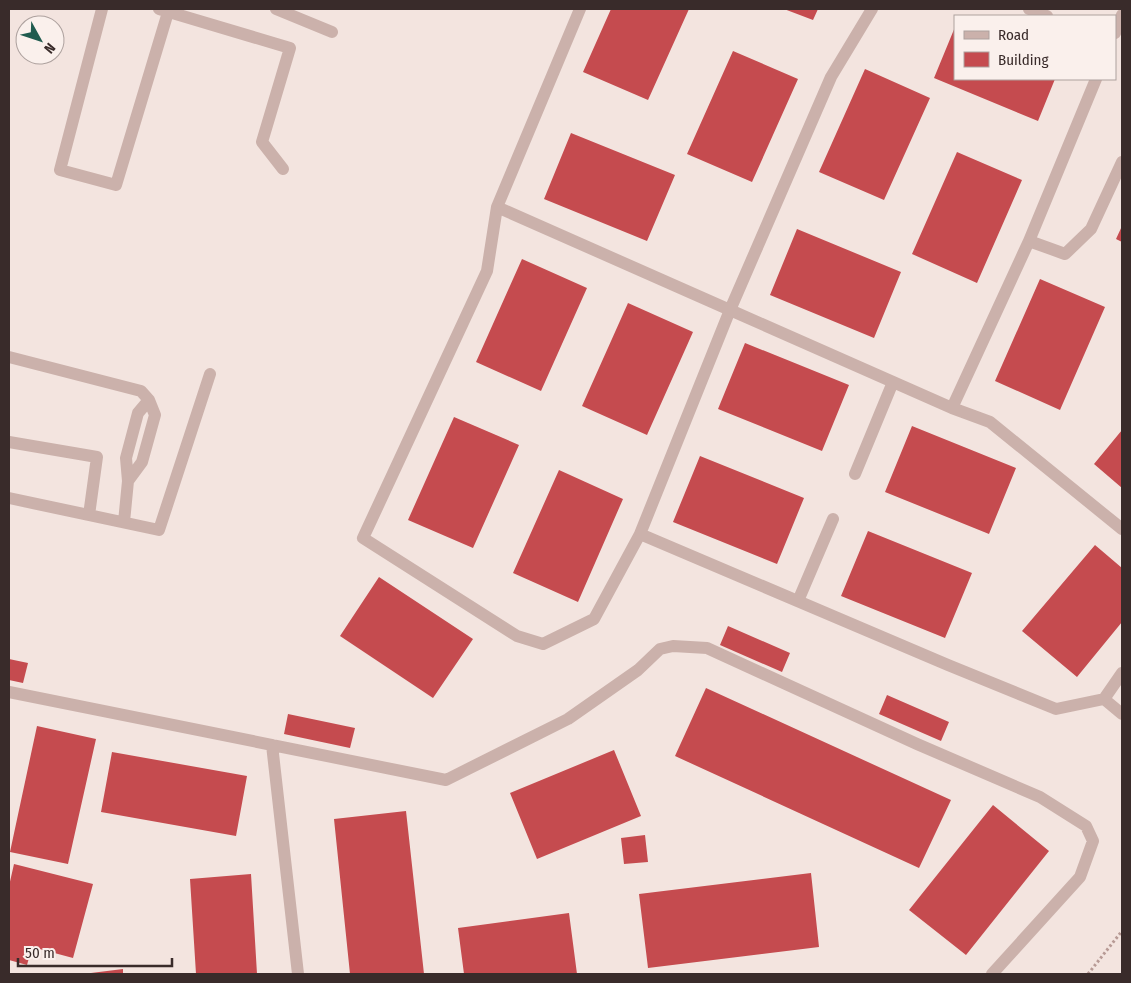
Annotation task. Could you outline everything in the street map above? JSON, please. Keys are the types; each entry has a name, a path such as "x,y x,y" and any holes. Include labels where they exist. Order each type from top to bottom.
{"lane":[{"path":"102,9 60,170 116,185 166,9 290,48 262,142 283,169"},
{"path":"276,9 332,32"},
{"path":"580,9 497,207 487,271 363,538 517,636 543,644 594,619 640,534 730,310 831,77 872,9"},
{"path":"1029,9 1044,15"},
{"path":"1116,30 1122,15"},
{"path":"952,408 1029,241 1096,80"},
{"path":"1029,241 1065,254 1091,230 1122,162"},
{"path":"497,207 952,408 990,422 1122,529"},
{"path":"9,357 141,391 149,400 155,415 142,462 128,481 124,522"},
{"path":"9,498 159,530 210,374"},
{"path":"856,474 893,382"},
{"path":"9,442 96,457 89,515"},
{"path":"798,601 833,519"},
{"path":"640,534 948,666 1056,709 1104,699 1122,673"},
{"path":"9,692 446,780 568,719 638,670 660,649 673,646 707,648 917,744 1040,797 1086,826 1093,840 1080,877 992,974"},
{"path":"1104,699 1122,714"},
{"path":"272,745 298,974"}],"path":[{"path":"1088,974 1122,931"}],"building":[{"path":"611,9 689,9 648,100 583,72"},
{"path":"784,9 818,9 813,20"},
{"path":"954,29 954,80 1055,80 1038,121 934,78"},
{"path":"733,51 798,79 752,182 687,154"},
{"path":"865,69 930,98 884,200 819,172"},
{"path":"571,133 675,175 647,241 544,199"},
{"path":"957,152 1022,180 977,283 912,254"},
{"path":"1122,226 1122,242 1116,239"},
{"path":"797,229 901,272 874,338 770,295"},
{"path":"522,259 587,288 541,391 476,362"},
{"path":"1040,279 1105,307 1060,410 995,381"},
{"path":"628,303 693,332 647,435 582,406"},
{"path":"745,343 849,385 822,451 718,409"},
{"path":"454,417 519,445 473,548 408,520"},
{"path":"912,426 1016,468 989,534 885,492"},
{"path":"1122,430 1122,488 1094,464"},
{"path":"700,456 804,498 777,564 673,522"},
{"path":"559,470 623,499 578,602 513,573"},
{"path":"868,531 972,573 945,638 841,596"},
{"path":"1095,545 1122,568 1122,622 1077,677 1022,631"},
{"path":"379,577 473,639 433,698 340,636"},
{"path":"728,626 790,653 782,672 720,645"},
{"path":"9,659 28,663 23,683 9,680"},
{"path":"706,688 951,800 919,868 675,756"},
{"path":"887,695 949,722 941,741 879,714"},
{"path":"288,714 355,728 350,748 284,734"},
{"path":"37,726 96,739 68,864 10,852"},
{"path":"614,750 641,816 537,859 510,793"},
{"path":"112,752 247,776 236,836 101,812"},
{"path":"993,805 1049,851 966,955 909,910"},
{"path":"406,811 424,974 350,974 334,819"},
{"path":"645,835 648,862 624,864 621,838"},
{"path":"14,864 93,884 73,958 32,947 27,965 9,960 9,886"},
{"path":"811,873 819,947 648,968 639,894"},
{"path":"251,874 257,974 196,974 190,879"},
{"path":"569,913 577,974 464,974 458,928"},
{"path":"123,969 123,974 91,974 91,973"}]}
